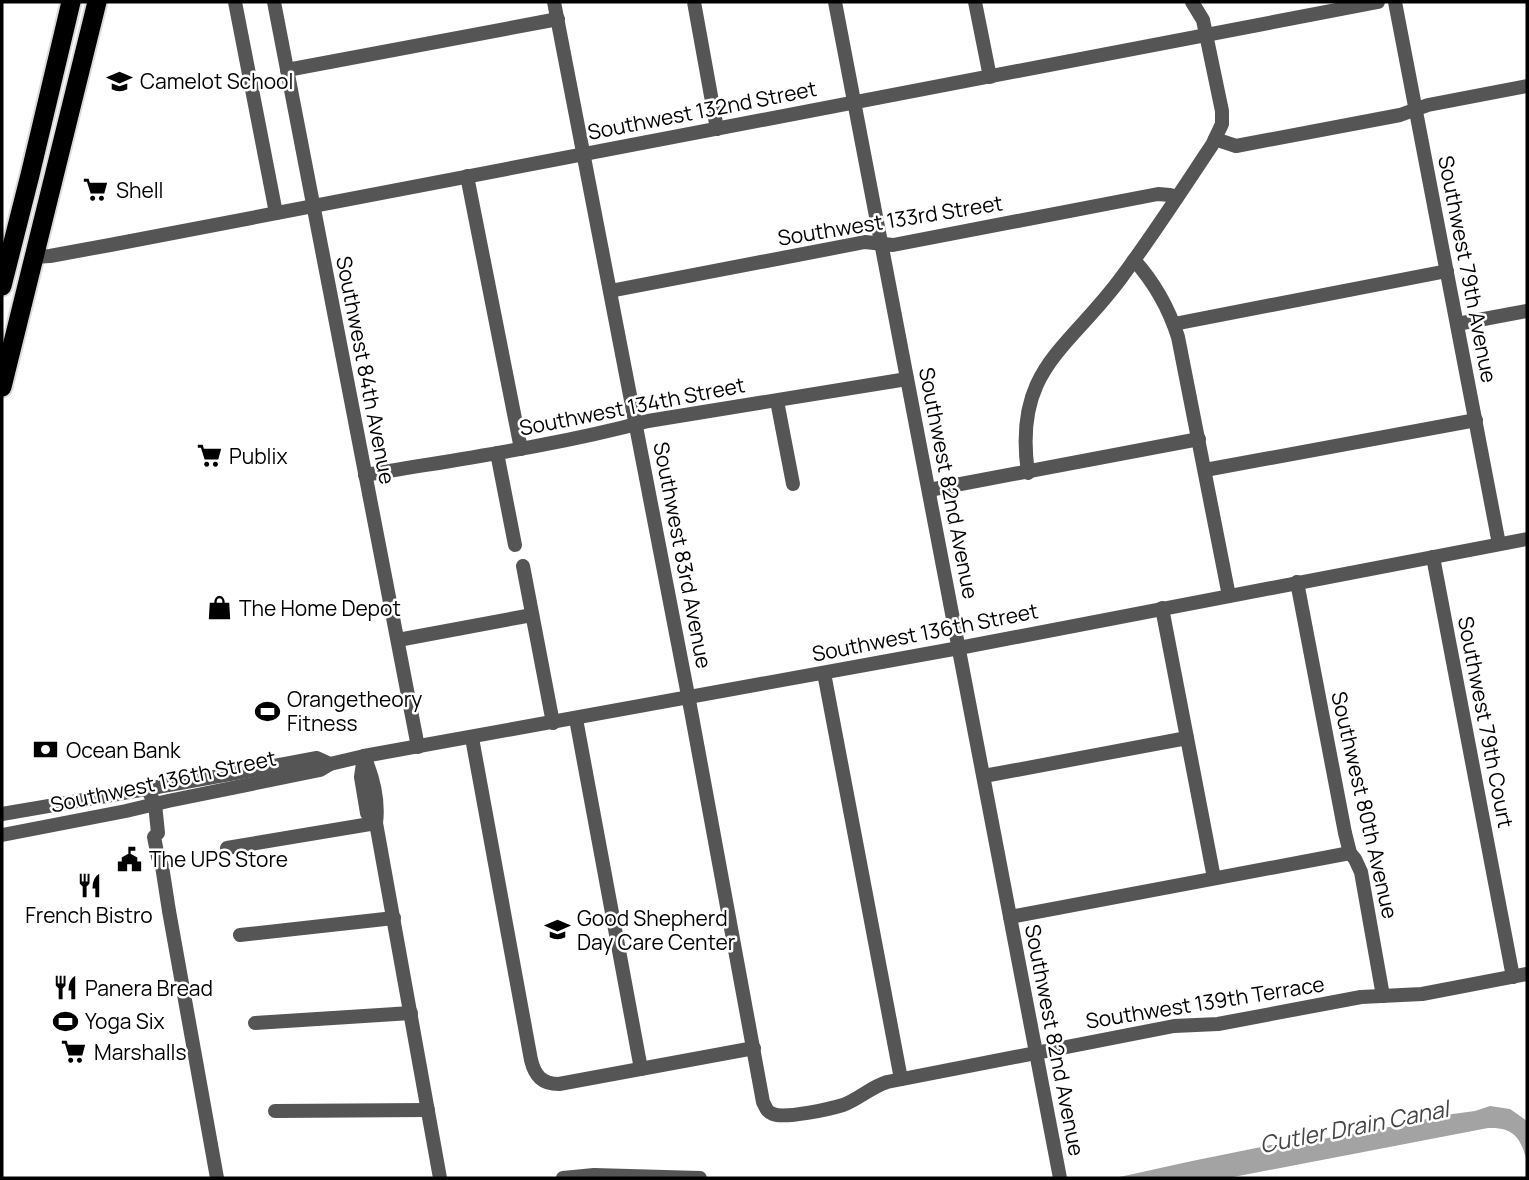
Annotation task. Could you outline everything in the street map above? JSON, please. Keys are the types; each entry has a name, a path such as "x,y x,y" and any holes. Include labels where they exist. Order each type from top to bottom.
{"highway":[{"path":"2,286 71,2"},
{"path":"2,387 97,2"},
{"path":"10,250 34,257"}],"street":[{"path":"234,2 275,213"},
{"name":"Southwest 84th Avenue","path":"274,2 418,747"},
{"name":"Southwest 83rd Avenue","path":"554,2 689,698 763,1102 772,1114"},
{"path":"694,2 717,129"},
{"name":"Southwest 82nd Avenue","path":"835,2 1060,1178"},
{"path":"975,2 990,77"},
{"path":"1028,472 1026,419 1038,380 1061,346 1110,292 1134,260 1215,139 1222,124 1222,111 1203,20 1192,2"},
{"name":"Southwest 132nd Street","path":"34,257 63,254 1378,2"},
{"name":"Southwest 79th Avenue","path":"1395,2 1499,544"},
{"path":"287,70 558,19"},
{"path":"1215,139 1236,146 1400,115 1428,105 1527,86"},
{"path":"467,176 521,449"},
{"name":"Southwest 133rd Street","path":"610,291 865,242 893,245 1158,194 1177,197"},
{"path":"1134,260 1153,284 1174,324 1229,596"},
{"path":"1174,324 1447,271"},
{"path":"1457,324 1527,312"},
{"name":"Southwest 134th Street","path":"365,475 521,449 752,403 907,379"},
{"path":"777,401 793,484"},
{"path":"1205,470 1476,419"},
{"path":"929,490 1199,439"},
{"path":"497,453 515,545"},
{"name":"Southwest 136th Street","path":"2,835 320,770 330,764 364,757 959,648 1527,539"},
{"name":"Southwest 79th Court","path":"1433,557 1520,976"},
{"path":"523,566 553,723"},
{"name":"Southwest 80th Avenue","path":"1297,582 1350,853 1361,872 1383,996"},
{"path":"1162,608 1214,878"},
{"path":"398,640 532,615"},
{"path":"824,673 901,1079"},
{"path":"576,719 641,1069"},
{"path":"472,738 531,1060 540,1079 559,1084 754,1048"},
{"path":"984,776 1186,738"},
{"path":"364,757 361,777 368,813 376,823 440,1178"},
{"name":"Southwest 136th Street","path":"2,814 317,758 330,764"},
{"path":"148,790 155,804 158,833 164,836 167,855 163,866 169,911 217,1178"},
{"path":"227,848 376,823"},
{"path":"1010,917 1350,853"},
{"path":"240,935 394,918"},
{"name":"Southwest 139th Terrace","path":"772,1114 789,1116 834,1107 852,1100 878,1084 1174,1026 1218,1024 1361,997 1422,994 1520,976"},
{"path":"256,1023 411,1013"},
{"path":"275,1111 428,1110"},
{"path":"563,1178 594,1175 700,1178"}],"shaded area":[{"path":"1490,1106 1510,1109 1527,1121 1527,1162 1522,1146 1515,1136 1504,1130 1488,1128 1228,1178 1115,1178 1271,1145 1283,1146"}],"place":[{"name":"Camelot School","path":"120,81"},
{"name":"Shell","path":"96,190"},
{"name":"Publix","path":"209,456"},
{"name":"The Home Depot","path":"219,608"},
{"name":"Orangetheory Fitness","path":"267,711"},
{"name":"Ocean Bank","path":"46,750"},
{"name":"The UPS Store","path":"129,859"},
{"name":"French Bistro","path":"89,886"},
{"name":"Good Shepherd Day Care Center","path":"557,930"},
{"name":"Panera Bread","path":"65,988"},
{"name":"Yoga Six","path":"65,1021"},
{"name":"Marshalls","path":"74,1052"}],"water label":[{"name":"Cutler Drain Canal","path":"1354,1126"}]}
